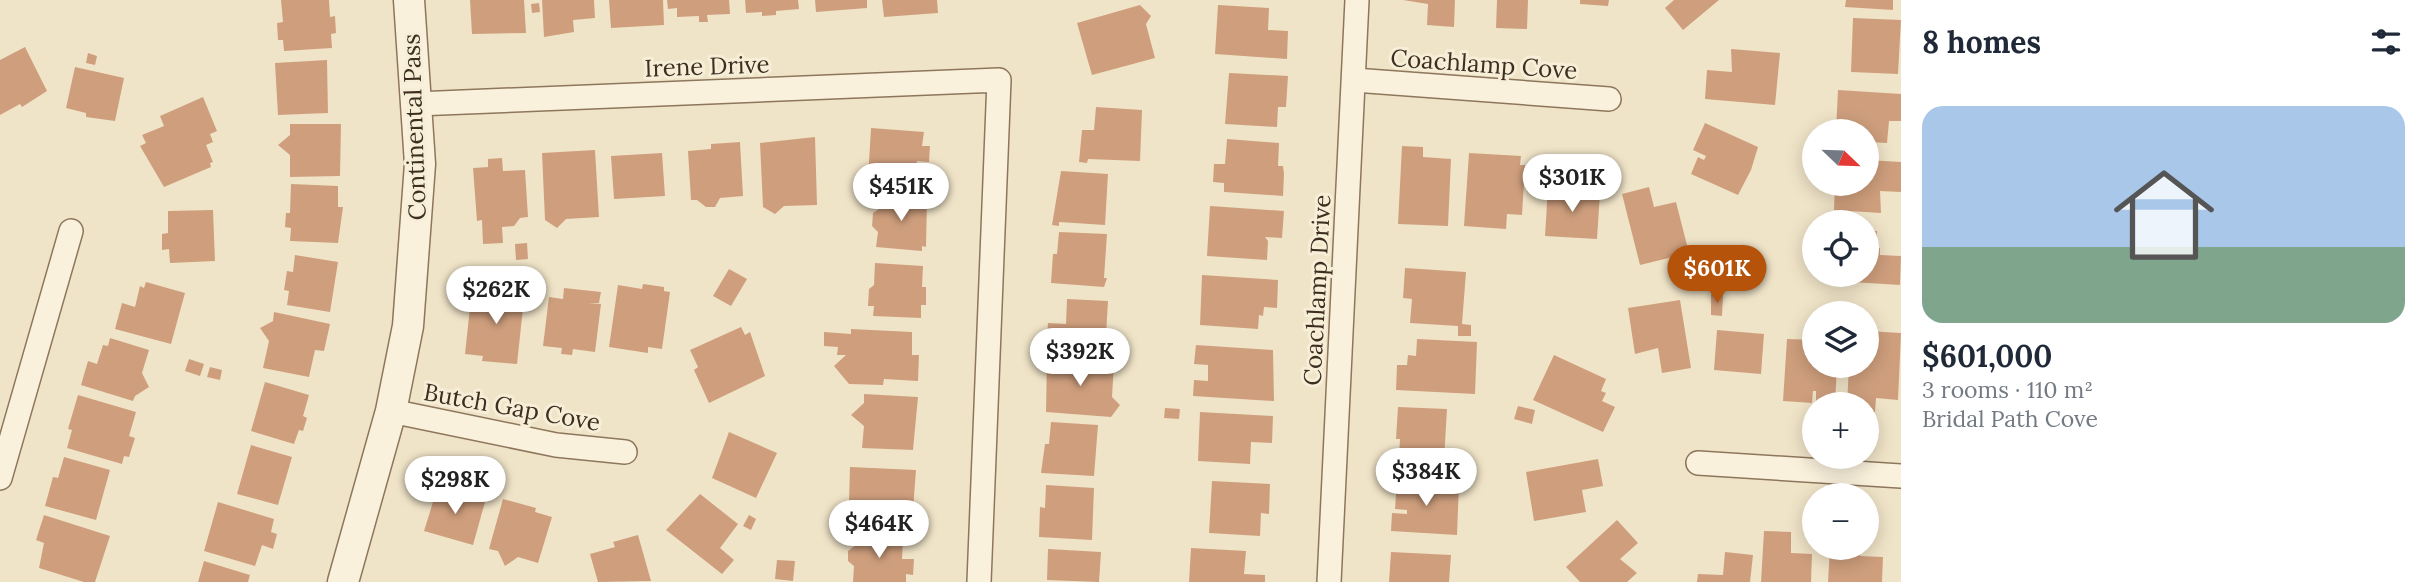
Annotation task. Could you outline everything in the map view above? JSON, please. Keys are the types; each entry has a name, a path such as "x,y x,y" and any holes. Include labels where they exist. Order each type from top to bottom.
{"street":[{"name":"Continental Pass","path":"343,582 391,411 408,326 420,164 409,0"},
{"name":"Coachlamp Drive","path":"1329,582 1357,0"},
{"name":"Irene Drive","path":"416,104 999,80 979,582"},
{"name":"Coachlamp Cove","path":"1354,80 1609,99"},
{"path":"0,478 71,230"},
{"name":"Butch Gap Cove","path":"391,411 556,445 625,452"},
{"path":"1698,463 1901,476"}],"building":[{"path":"281,0 329,0 330,17 335,16 336,33 331,34 332,48 284,51 283,40 278,40 277,23 283,22"},
{"path":"470,0 524,0 526,33 472,34"},
{"path":"542,0 594,0 595,18 573,20 574,32 544,37"},
{"path":"609,0 663,0 664,25 611,28"},
{"path":"667,0 729,0 730,14 707,15 708,22 699,22 699,16 677,17 677,8 668,9"},
{"path":"745,0 798,0 799,9 776,11 776,15 762,16 762,12 746,13"},
{"path":"815,0 867,0 867,8 816,12"},
{"path":"882,0 937,0 938,13 884,17"},
{"path":"1403,0 1455,0 1454,27 1427,25 1428,4"},
{"path":"1497,0 1528,0 1527,29 1496,28"},
{"path":"1580,0 1609,0 1608,6 1580,4"},
{"path":"1674,0 1719,0 1683,30 1665,8"},
{"path":"1846,0 1893,0 1893,10 1845,7"},
{"path":"539,3 540,12 532,13 531,4"},
{"path":"1140,5 1151,16 1146,24 1155,58 1092,75 1077,23"},
{"path":"1218,5 1269,8 1268,30 1288,31 1287,59 1215,54"},
{"path":"1853,18 1901,20 1898,74 1851,72"},
{"path":"25,47 47,91 22,107 20,104 0,115 0,60"},
{"path":"1731,49 1780,53 1775,105 1705,99 1707,70 1732,72"},
{"path":"88,53 97,56 95,65 86,63"},
{"path":"327,60 328,113 278,115 275,63"},
{"path":"75,67 124,78 115,121 86,117 86,113 66,108"},
{"path":"1229,73 1288,76 1286,107 1278,107 1277,127 1225,124"},
{"path":"1838,90 1901,94 1901,121 1889,121 1887,143 1880,143 1880,119 1837,119"},
{"path":"203,97 217,131 210,134 213,142 206,145 213,162 210,163 211,167 164,187 140,146 146,143 142,135 164,126 160,116"},
{"path":"1096,107 1142,110 1140,161 1088,159 1087,163 1079,162 1082,130 1094,130"},
{"path":"1705,123 1758,147 1751,170 1738,195 1691,174 1698,157 1704,160 1706,156 1693,150"},
{"path":"290,124 341,124 340,176 290,177 290,155 278,145 290,135"},
{"path":"871,128 924,132 922,146 930,146 929,162 917,161 915,182 868,179"},
{"path":"815,137 817,205 784,206 775,214 763,207 760,143"},
{"path":"1227,139 1279,143 1278,166 1283,166 1283,196 1224,192 1224,183 1213,182 1214,164 1225,164"},
{"path":"740,142 743,196 720,198 715,207 706,207 697,200 691,200 688,151 711,149 711,144"},
{"path":"1402,146 1423,147 1423,157 1451,159 1448,226 1398,224"},
{"path":"595,150 599,217 566,219 557,228 545,220 542,153"},
{"path":"662,153 665,196 614,199 611,156"},
{"path":"1469,153 1521,156 1520,165 1525,165 1522,215 1507,214 1506,229 1464,226"},
{"path":"502,158 503,171 525,170 528,217 520,218 514,226 502,227 503,243 483,244 482,220 477,221 473,168 488,167 488,159"},
{"path":"1880,161 1901,162 1901,192 1880,191"},
{"path":"1061,171 1108,174 1105,225 1059,222 1059,226 1052,225"},
{"path":"291,184 338,186 338,207 343,207 338,243 290,241 291,228 285,227 286,213 290,213"},
{"path":"1548,187 1600,193 1597,239 1545,236"},
{"path":"1649,187 1654,207 1676,202 1689,253 1640,265 1622,194"},
{"path":"1880,191 1881,213 1879,210 1834,210 1835,196 1880,196"},
{"path":"879,195 927,199 926,247 922,246 922,251 876,247 878,232 872,226 873,213 879,209"},
{"path":"1210,206 1284,211 1282,238 1265,237 1268,241 1267,260 1207,256"},
{"path":"213,210 215,261 170,263 169,249 162,250 162,234 168,233 168,211"},
{"path":"1059,232 1107,234 1104,278 1107,278 1104,287 1051,283 1053,254 1057,254"},
{"path":"527,243 528,259 516,260 515,244"},
{"path":"1879,248 1880,255 1901,256 1900,285 1879,284"},
{"path":"295,255 338,262 330,312 287,305 289,291 284,290 287,271 293,272"},
{"path":"875,263 923,266 922,287 926,287 926,305 921,305 921,318 873,316 874,306 868,306 869,289 874,285"},
{"path":"1405,268 1466,272 1462,324 1471,325 1471,336 1458,336 1458,326 1410,323 1412,299 1403,298"},
{"path":"729,269 747,279 731,306 713,296"},
{"path":"1202,275 1278,280 1277,308 1264,307 1263,316 1259,315 1258,329 1200,325"},
{"path":"146,282 185,293 171,344 115,329 122,303 135,307 140,286 144,288"},
{"path":"643,284 664,287 664,291 670,292 662,349 648,347 648,353 609,347 618,285 642,289"},
{"path":"490,286 520,291 518,298 524,299 517,364 482,361 483,356 465,354 471,298 479,298 479,293 489,294"},
{"path":"564,288 601,292 599,303 588,303 601,304 595,352 573,349 572,355 561,354 562,348 543,346 549,297 563,299"},
{"path":"1711,294 1723,295 1722,316 1711,315"},
{"path":"1067,299 1108,301 1105,353 1046,349 1048,323 1066,324"},
{"path":"1680,300 1691,368 1662,373 1658,348 1635,354 1628,308"},
{"path":"274,312 330,324 324,351 315,350 309,377 263,368 269,341 260,328 273,321"},
{"path":"741,327 745,335 750,332 765,376 709,403 694,370 698,367 690,350"},
{"path":"851,329 912,332 912,355 919,355 918,381 884,379 883,385 849,384 834,366 846,355 837,355 838,347 824,346 824,332 851,334"},
{"path":"1717,330 1764,334 1761,374 1714,370"},
{"path":"1879,332 1901,333 1898,400 1879,398 1879,392 1848,392 1848,378 1879,378"},
{"path":"110,338 149,350 142,373 149,387 135,396 133,401 81,385 88,361 97,364 103,345 108,346"},
{"path":"1417,339 1477,342 1475,394 1396,390 1397,365 1407,365 1408,355 1416,356"},
{"path":"1787,339 1802,340 1802,378 1836,378 1836,392 1802,392 1802,402 1783,401"},
{"path":"1196,345 1273,350 1274,401 1193,396 1194,380 1208,381 1208,365 1194,364"},
{"path":"1554,355 1606,379 1601,391 1606,393 1602,401 1615,407 1603,432 1533,400"},
{"path":"1047,358 1114,363 1112,397 1120,405 1111,417 1046,412"},
{"path":"189,359 204,364 200,376 185,371"},
{"path":"210,367 222,370 220,380 207,377"},
{"path":"265,382 309,395 303,416 307,418 303,431 299,430 294,444 251,431"},
{"path":"864,394 918,397 913,450 862,448 864,426 851,415 864,403"},
{"path":"78,395 136,412 129,436 135,438 129,457 124,456 122,464 67,448 72,430 68,429"},
{"path":"1518,406 1535,410 1532,424 1514,419"},
{"path":"1398,407 1447,409 1444,460 1399,457 1400,439 1396,439"},
{"path":"1165,408 1180,409 1179,419 1164,418"},
{"path":"1200,412 1273,416 1272,443 1251,442 1250,464 1198,461"},
{"path":"1051,422 1098,425 1094,476 1041,473 1045,444 1049,444"},
{"path":"729,432 777,453 756,498 712,478"},
{"path":"251,445 292,457 278,505 237,494"},
{"path":"64,457 110,470 96,520 45,506 53,477 58,478"},
{"path":"1598,459 1603,486 1582,490 1586,512 1534,521 1526,472"},
{"path":"1415,461 1424,461 1424,471 1414,470"},
{"path":"850,467 916,470 912,523 848,521 840,508 849,502"},
{"path":"1397,480 1459,484 1457,535 1391,531 1392,513 1407,514 1407,510 1395,509"},
{"path":"1212,481 1270,484 1269,514 1261,513 1260,536 1209,533"},
{"path":"1046,485 1094,488 1092,540 1039,537 1040,507 1045,508"},
{"path":"438,486 485,502 473,545 424,531"},
{"path":"700,494 738,524 720,548 734,560 722,574 666,530"},
{"path":"503,499 536,508 535,512 552,517 538,563 518,557 505,566 498,551 489,549"},
{"path":"218,502 274,519 271,532 277,534 273,549 262,545 255,566 204,551"},
{"path":"44,515 110,536 95,582 84,582 39,568 44,543 36,540"},
{"path":"749,515 756,519 751,530 743,526"},
{"path":"1617,520 1638,543 1620,559 1637,573 1627,582 1580,582 1566,567"},
{"path":"1764,531 1791,532 1791,553 1802,554 1802,560 1812,560 1811,582 1761,582"},
{"path":"856,534 903,537 902,559 914,559 913,575 906,574 906,582 853,582 854,566 848,561 848,551 856,545"},
{"path":"638,535 651,581 598,582 590,554 615,547 613,542"},
{"path":"1191,548 1246,551 1244,574 1265,575 1265,582 1189,582"},
{"path":"1048,549 1101,552 1099,582 1047,580"},
{"path":"1391,552 1451,555 1449,582 1389,582"},
{"path":"1725,552 1753,555 1750,582 1697,582 1698,574 1723,575"},
{"path":"1879,557 1883,557 1882,582 1828,582 1829,560 1879,560"},
{"path":"777,560 795,561 793,581 775,579"},
{"path":"204,561 250,575 248,582 198,582"}]}
